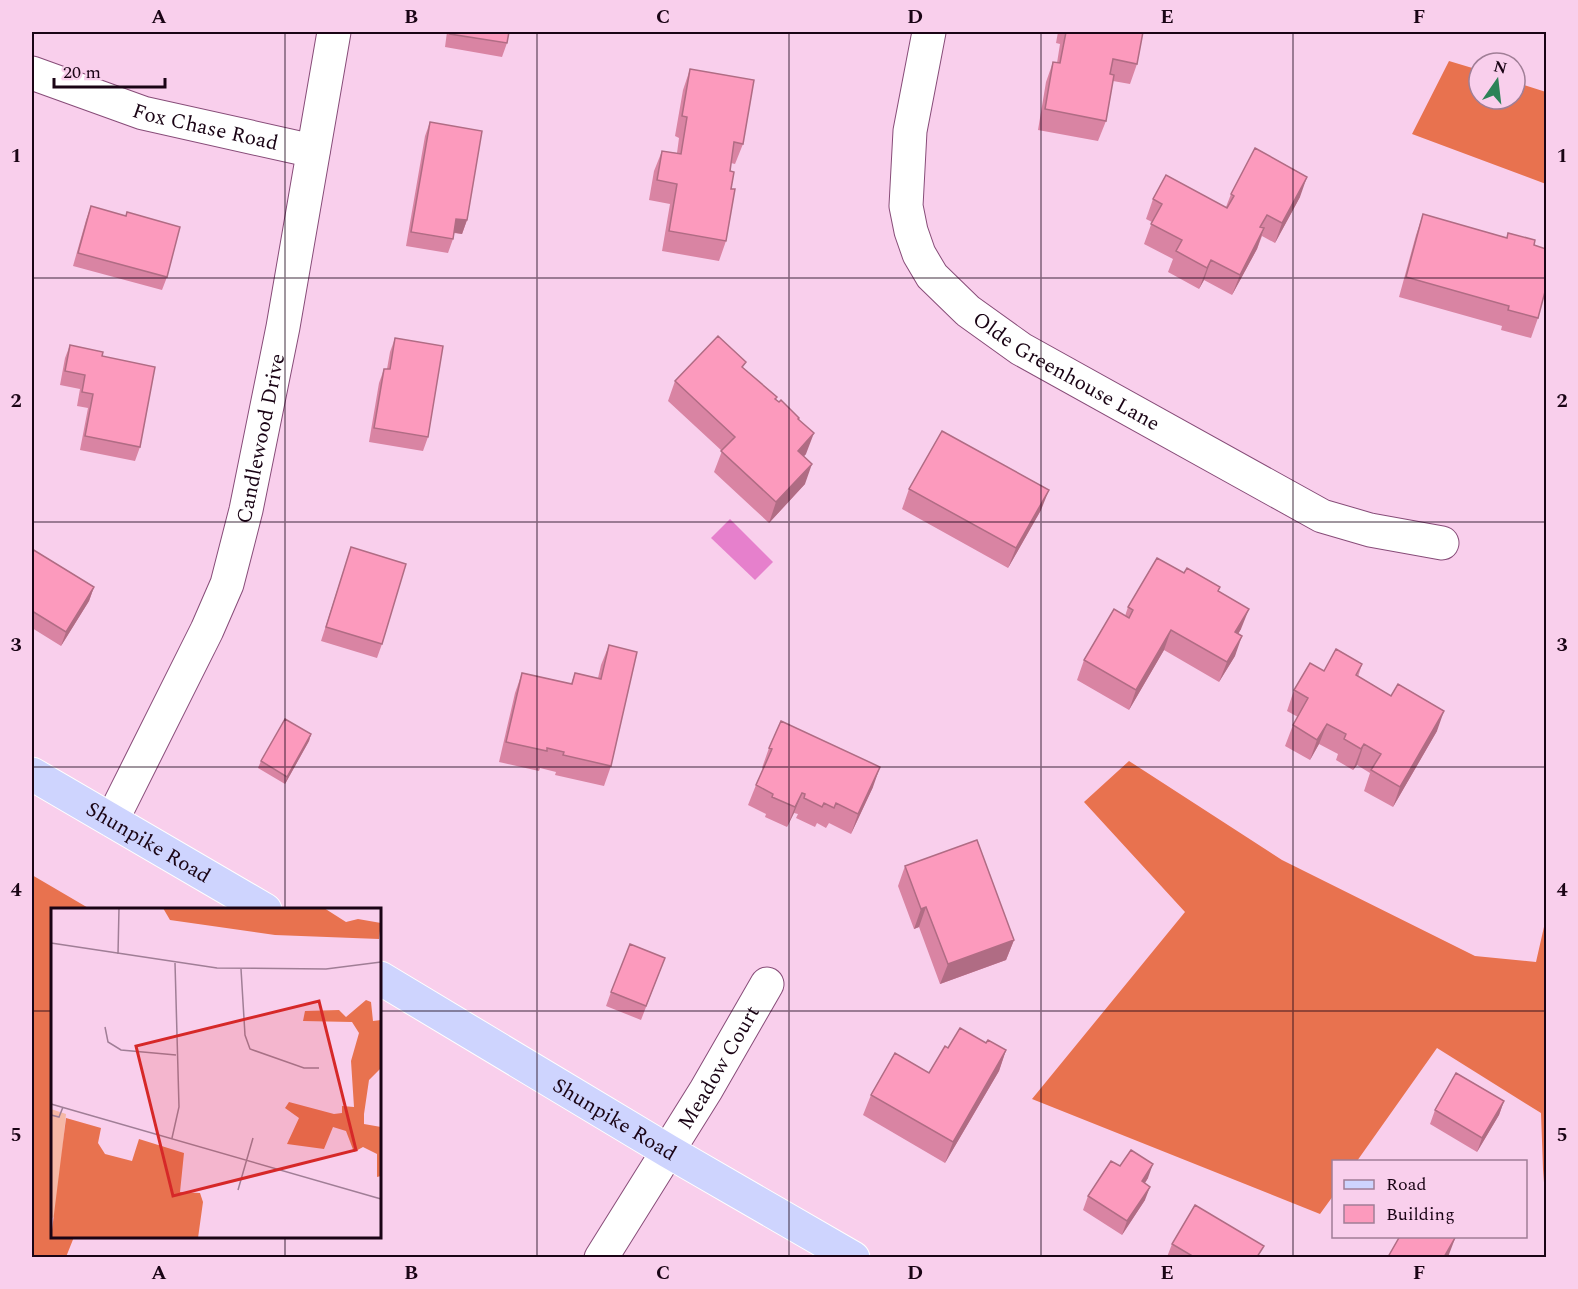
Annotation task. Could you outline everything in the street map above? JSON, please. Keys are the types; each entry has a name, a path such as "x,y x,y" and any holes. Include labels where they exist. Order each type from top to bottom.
{"main road":[{"name":"Shunpike Road","path":"32,774 263,908"},
{"name":"Shunpike Road","path":"381,979 668,1151 853,1257"}],"street":[{"name":"Candlewood Drive","path":"112,820 207,630 227,584 246,510 283,327 334,32"},
{"name":"Olde Greenhouse Lane","path":"929,32 910,131 906,206 911,231 932,276 968,311 1021,349 1322,516 1370,530 1442,543"},
{"name":"Fox Chase Road","path":"32,73 143,113 313,151"},
{"name":"Meadow Court","path":"601,1257 706,1090 767,984"}],"shaded area":[{"path":"1449,61 1467,66 1467,111 1527,111 1527,86 1546,92 1546,184 1412,134"},
{"path":"730,519 773,562 755,580 711,538"},
{"path":"1129,761 1282,860 1475,956 1536,962 1546,918 1546,1210 1541,1113 1437,1048 1358,1160 1332,1160 1332,1197 1320,1214 1032,1099 1185,912 1084,802"},
{"path":"32,875 88,908 51,908 51,1238 74,1238 66,1257 32,1257"}],"building":[{"path":"450,32 509,32 507,43 450,34"},
{"path":"1066,32 1143,32 1137,64 1113,59 1110,74 1114,75 1106,121 1045,109 1053,62 1060,63"},
{"path":"690,69 754,80 743,144 734,142 730,171 734,172 731,189 735,189 726,241 669,231 677,184 657,180 662,151 681,154 687,117 682,116"},
{"path":"430,122 482,131 467,220 456,219 453,239 411,232"},
{"path":"1255,148 1307,177 1282,223 1267,215 1260,227 1264,228 1240,275 1211,260 1207,268 1176,251 1182,240 1151,224 1162,204 1153,199 1166,175 1227,208 1234,196 1231,194"},
{"path":"91,206 126,216 127,212 180,227 167,277 78,253"},
{"path":"1423,214 1507,238 1508,233 1535,240 1534,245 1546,249 1546,288 1538,318 1508,310 1509,306 1406,277"},
{"path":"718,336 746,362 742,367 777,397 775,399 779,402 781,400 814,433 798,451 812,464 776,502 721,451 735,437 675,381"},
{"path":"395,338 443,346 428,437 374,428 384,369 390,369"},
{"path":"70,345 103,352 102,356 155,367 140,447 85,436 93,394 82,392 85,375 65,371"},
{"path":"942,431 1049,490 1016,548 909,489"},
{"path":"351,547 406,564 382,644 326,627"},
{"path":"32,549 94,587 66,632 32,611"},
{"path":"1157,558 1184,573 1187,568 1220,587 1218,591 1249,609 1235,632 1242,636 1227,662 1171,630 1136,690 1084,660 1114,609 1129,618 1133,610 1128,607"},
{"path":"609,645 637,652 611,766 563,755 564,752 547,748 547,751 506,742 522,673 572,684 575,673 601,679"},
{"path":"1336,649 1362,664 1356,675 1391,696 1398,684 1444,711 1400,787 1371,770 1381,754 1364,744 1361,749 1344,739 1346,734 1327,724 1317,740 1293,725 1308,698 1294,690 1310,663 1324,671"},
{"path":"285,719 311,734 287,777 261,761"},
{"path":"781,721 880,767 858,814 836,803 834,808 824,803 822,807 804,798 805,794 802,793 795,807 772,797 773,794 756,785 772,749 769,748"},
{"path":"977,840 1014,940 948,964 926,907 921,909 905,866"},
{"path":"630,944 665,958 646,1006 611,992"},
{"path":"960,1028 986,1043 988,1040 1006,1050 953,1142 871,1095 895,1053 929,1073 945,1046 948,1048"},
{"path":"1456,1073 1504,1101 1482,1138 1435,1110"},
{"path":"1131,1150 1153,1164 1142,1181 1150,1187 1127,1221 1088,1196 1111,1161 1120,1166"},
{"path":"1195,1205 1264,1246 1257,1257 1194,1257 1172,1244"},
{"path":"1399,1238 1455,1238 1444,1257 1388,1257"}]}
